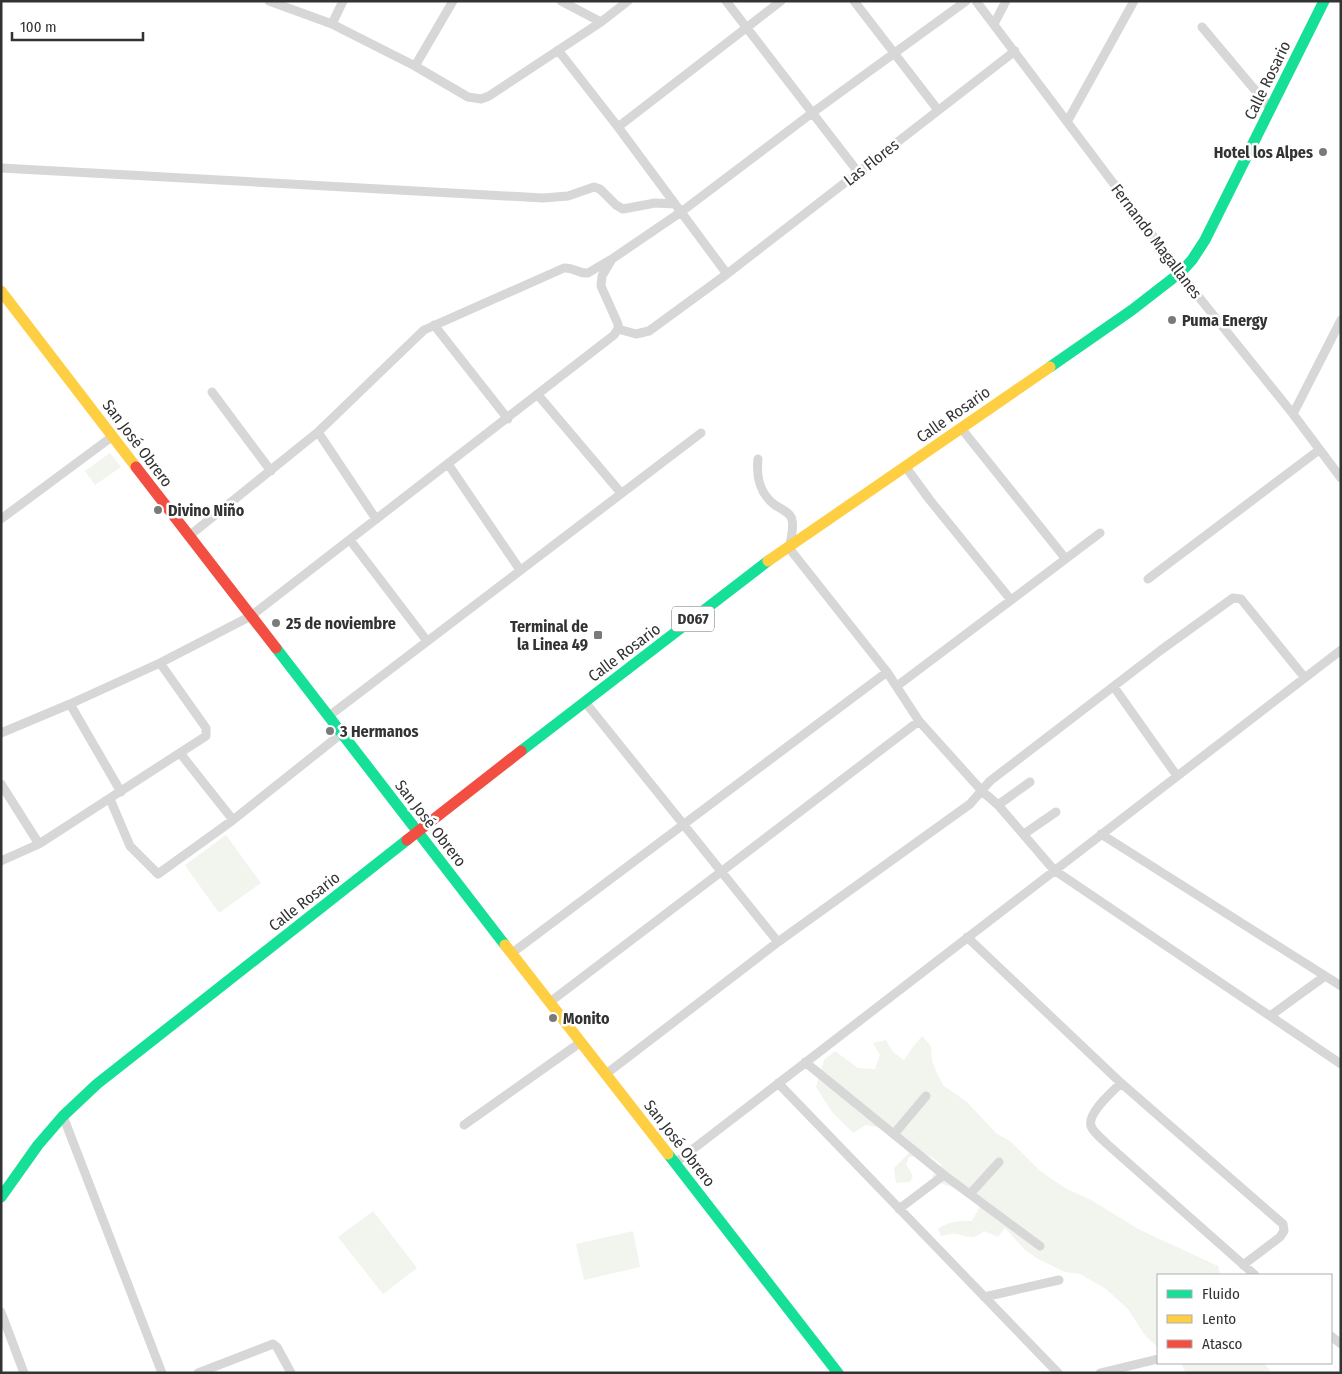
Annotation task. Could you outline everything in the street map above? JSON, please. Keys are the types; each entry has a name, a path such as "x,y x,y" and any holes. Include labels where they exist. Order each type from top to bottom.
{"main road":[{"name":"Calle Rosario","path":"1,1198 38,1145 63,1116 98,1084 193,1007 763,565 1139,304 1181,272 1192,260 1205,240 1324,1"},
{"name":"San José Obrero","path":"1,291 341,734 838,1373"}],"street":[{"path":"269,1 332,24 415,66 468,97 481,99 489,96 601,22 628,1"},
{"path":"332,24 343,1"},
{"path":"415,66 453,1"},
{"path":"561,1 601,22"},
{"path":"726,1 858,172"},
{"path":"618,127 782,1"},
{"path":"854,1 938,110"},
{"path":"189,536 318,432 424,330 564,268 584,274 612,259 681,212 812,113 966,1"},
{"name":"Fernando Magallanes","path":"976,1 1181,272 1341,478"},
{"path":"994,24 1006,1"},
{"path":"1067,122 1134,1"},
{"path":"1202,27 1271,109"},
{"path":"558,50 618,127 727,274"},
{"name":"Las Flores","path":"618,329 636,334 649,332 1015,51"},
{"path":"1,168 543,198 568,196 594,188 600,189 616,205 624,209 655,203 675,204"},
{"path":"1,732 70,704 160,663 251,616 508,419 614,335 618,329 618,324 601,286 602,276 612,259"},
{"path":"1293,414 1341,320"},
{"path":"434,325 508,419"},
{"path":"212,392 272,471"},
{"path":"538,395 621,493"},
{"path":"961,428 1065,558"},
{"path":"318,432 376,520"},
{"path":"329,716 701,432"},
{"path":"1,519 113,436"},
{"path":"1148,578 1320,450"},
{"path":"758,459 757,471 760,484 768,500 789,514 792,520 789,548 887,672 918,721 982,791 998,804 1054,870 1341,1064"},
{"path":"448,464 520,570"},
{"path":"905,466 929,499 1011,600"},
{"path":"897,686 1100,533"},
{"path":"350,540 426,641"},
{"path":"606,1074 778,942 970,804 990,781 1161,650 1236,597 1241,598 1304,678"},
{"path":"675,1163 1341,650"},
{"path":"1,861 39,844 206,736 206,728 160,663"},
{"path":"512,953 887,672"},
{"path":"1114,687 1177,776"},
{"path":"585,702 778,942"},
{"path":"70,704 121,792"},
{"path":"550,1002 918,721"},
{"path":"110,799 130,846 158,874 232,820 341,734"},
{"path":"180,753 232,820"},
{"path":"998,804 1030,782"},
{"path":"1,784 39,844"},
{"path":"1024,834 1056,812"},
{"path":"1101,834 1341,986"},
{"path":"968,937 1121,1084 1283,1224 1284,1231 1280,1237 1243,1265"},
{"path":"1270,1016 1325,976"},
{"path":"464,1125 581,1042"},
{"path":"805,1062 944,1175 1040,1246"},
{"path":"778,1083 1058,1373"},
{"path":"1121,1084 1094,1112 1090,1121 1091,1128 1254,1274"},
{"path":"894,1134 926,1096"},
{"path":"63,1116 162,1373"},
{"path":"970,1194 999,1162"},
{"path":"899,1209 944,1175"},
{"path":"984,1297 1059,1280"},
{"path":"1,1312 24,1373"},
{"path":"198,1373 273,1344 277,1347 291,1373"},
{"path":"1100,1373 1157,1359"}],"shaded area":[{"path":"110,453 121,467 95,485 85,471"},
{"path":"226,835 261,883 219,913 185,865"},
{"path":"922,1036 931,1046 932,1060 944,1086 967,1102 997,1134 1010,1141 1040,1171 1065,1188 1091,1200 1140,1230 1218,1266 1220,1274 1157,1274 1157,1347 1144,1334 1128,1309 1106,1289 1080,1274 1065,1272 1038,1259 1026,1251 1005,1228 998,1237 984,1231 974,1237 955,1234 941,1236 938,1229 946,1224 958,1221 972,1221 979,1208 977,1201 958,1189 937,1182 932,1176 942,1165 927,1155 909,1157 906,1164 913,1176 910,1182 896,1183 894,1168 909,1153 910,1146 891,1130 866,1125 853,1133 832,1112 816,1087 824,1060 835,1051 858,1068 875,1069 880,1055 873,1043 886,1040 893,1052 904,1060"},
{"path":"373,1211 417,1268 383,1294 338,1237"},
{"path":"633,1231 640,1267 584,1280 576,1244"},
{"path":"1182,1364 1266,1364 1271,1373 1186,1373"}],"traffic: fast":[{"path":"1050,367 1132,310 1181,272 1192,260 1205,240 1324,1"},
{"path":"521,751 768,561"},
{"path":"276,648 505,945"},
{"path":"1,1197 38,1145 63,1116 97,1084 407,840"},
{"path":"668,1154 838,1373"}],"traffic: slow":[{"path":"1,291 136,467"},
{"path":"768,561 1050,367"},
{"path":"505,945 668,1154"}],"traffic: jam":[{"path":"136,467 276,648"},
{"path":"407,840 521,751"}],"place":[{"name":"Hotel los Alpes","path":"1323,152"},
{"name":"Puma Energy","path":"1172,320"},
{"name":"Divino Niño","path":"158,510"},
{"name":"25 de noviembre","path":"276,623"},
{"name":"Terminal de la Linea 49","path":"598,635"},
{"name":"3 Hermanos","path":"330,731"},
{"name":"Monito","path":"553,1018"}]}
